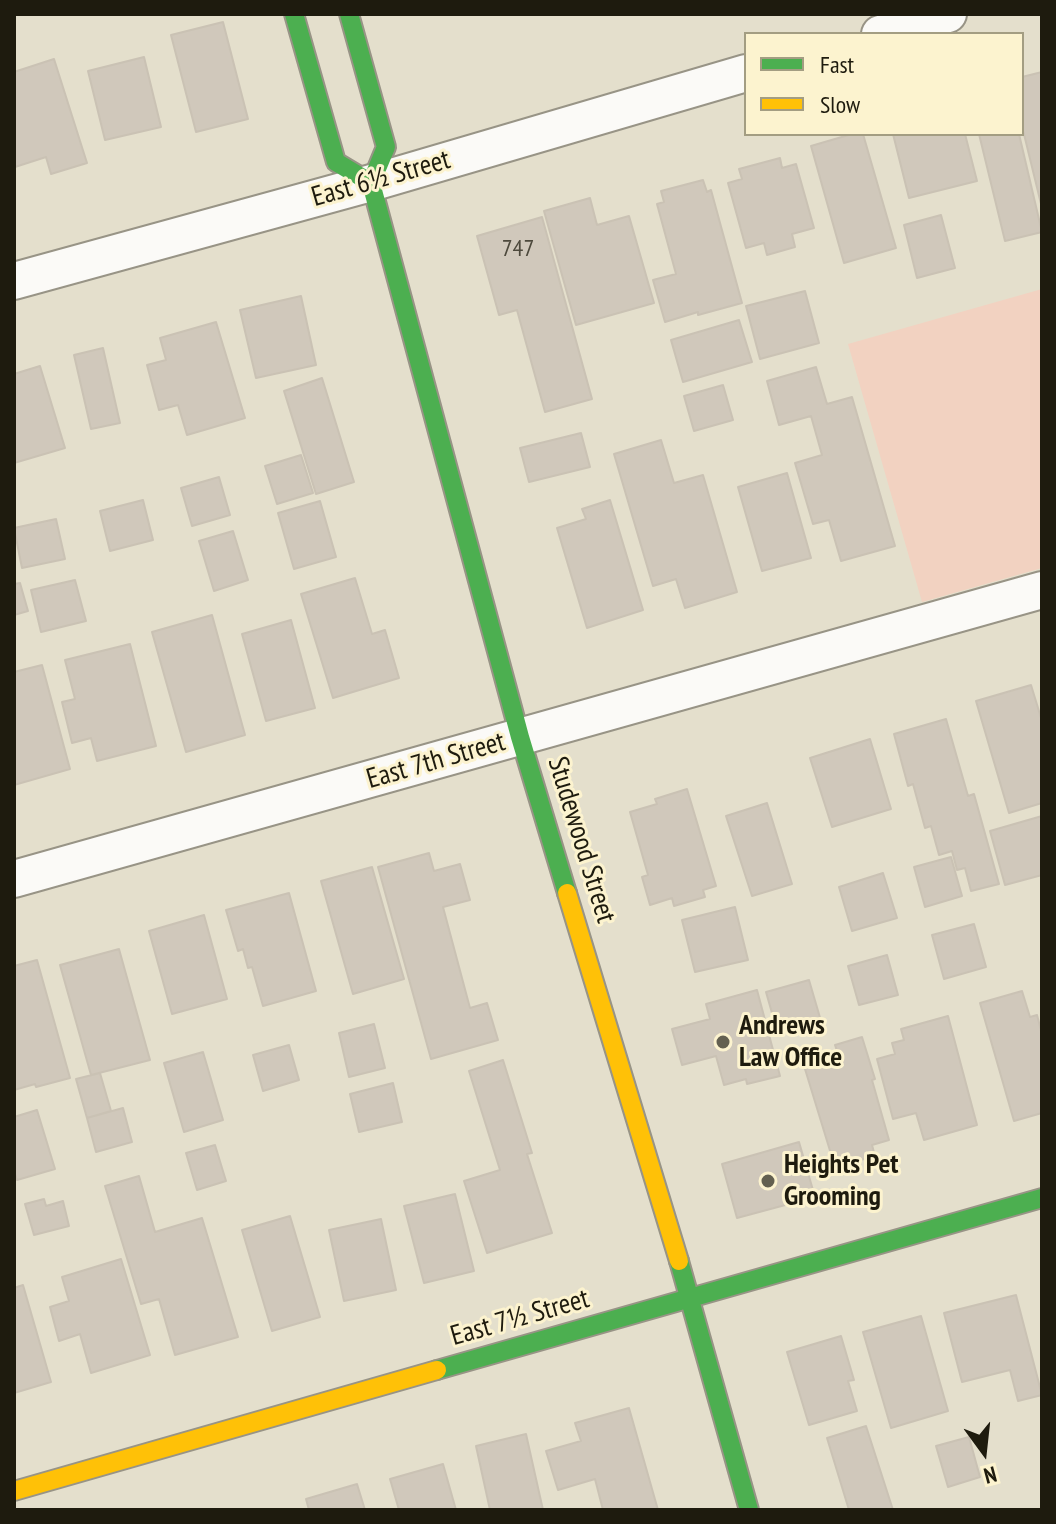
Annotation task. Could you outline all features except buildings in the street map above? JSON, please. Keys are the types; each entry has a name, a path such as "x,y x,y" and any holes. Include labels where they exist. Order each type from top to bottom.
{"main road":[{"path":"294,14 336,162 371,183 386,147 349,14"},
{"name":"Studewood Street","path":"371,183 520,737 690,1298 749,1510"},
{"name":"East 7½ Street","path":"14,1491 1042,1198"}],"street":[{"path":"887,32 948,14"},
{"name":"East 6½ Street","path":"14,281 371,183 744,74"},
{"name":"East 7th Street","path":"14,879 1042,590"}],"shaded area":[{"path":"1042,289 1042,568 922,602 848,344"}],"traffic: fast":[{"path":"294,14 336,162 371,183"},
{"path":"349,14 386,147 371,183 520,737 567,893"},
{"path":"437,1370 1042,1198"},
{"path":"679,1261 749,1510"}],"traffic: slow":[{"path":"567,893 679,1261"},
{"path":"14,1491 437,1370"}],"place":[{"name":"Andrews Law Office","path":"723,1042"},
{"name":"Heights Pet Grooming","path":"768,1181"}]}
